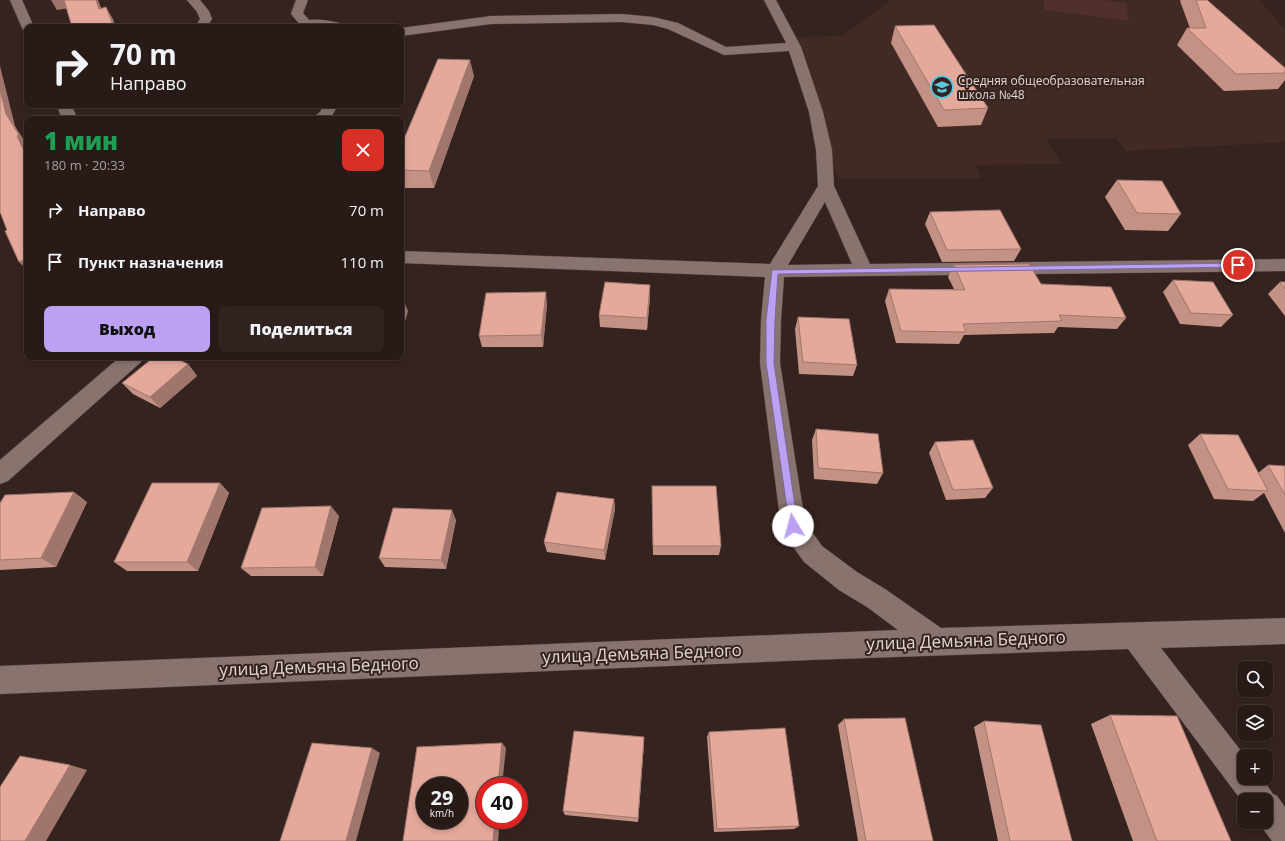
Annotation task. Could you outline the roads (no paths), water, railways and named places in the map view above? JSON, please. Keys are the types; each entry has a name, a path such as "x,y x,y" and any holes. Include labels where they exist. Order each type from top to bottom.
{"street":[{"path":"16,0 27,24"},
{"path":"193,0 203,11 206,19 203,24"},
{"path":"302,0 297,14 306,24"},
{"path":"770,0 794,47 816,112 824,150 826,186 864,270"},
{"path":"404,32 491,20 622,18 653,21 673,26 724,51 794,47"},
{"path":"826,186 775,271 770,320 770,363 793,526 813,554 848,581 876,598 936,641"},
{"path":"404,257 775,271 1285,264"},
{"path":"0,474 131,360"},
{"name":"улица Демьяна Бедного","path":"0,680 936,641 1285,632"},
{"path":"1134,635 1255,793"},
{"path":"1273,816 1285,832"}],"place":[{"name":"Средняя общеобразовательная школа №48","path":"942,87"}]}
